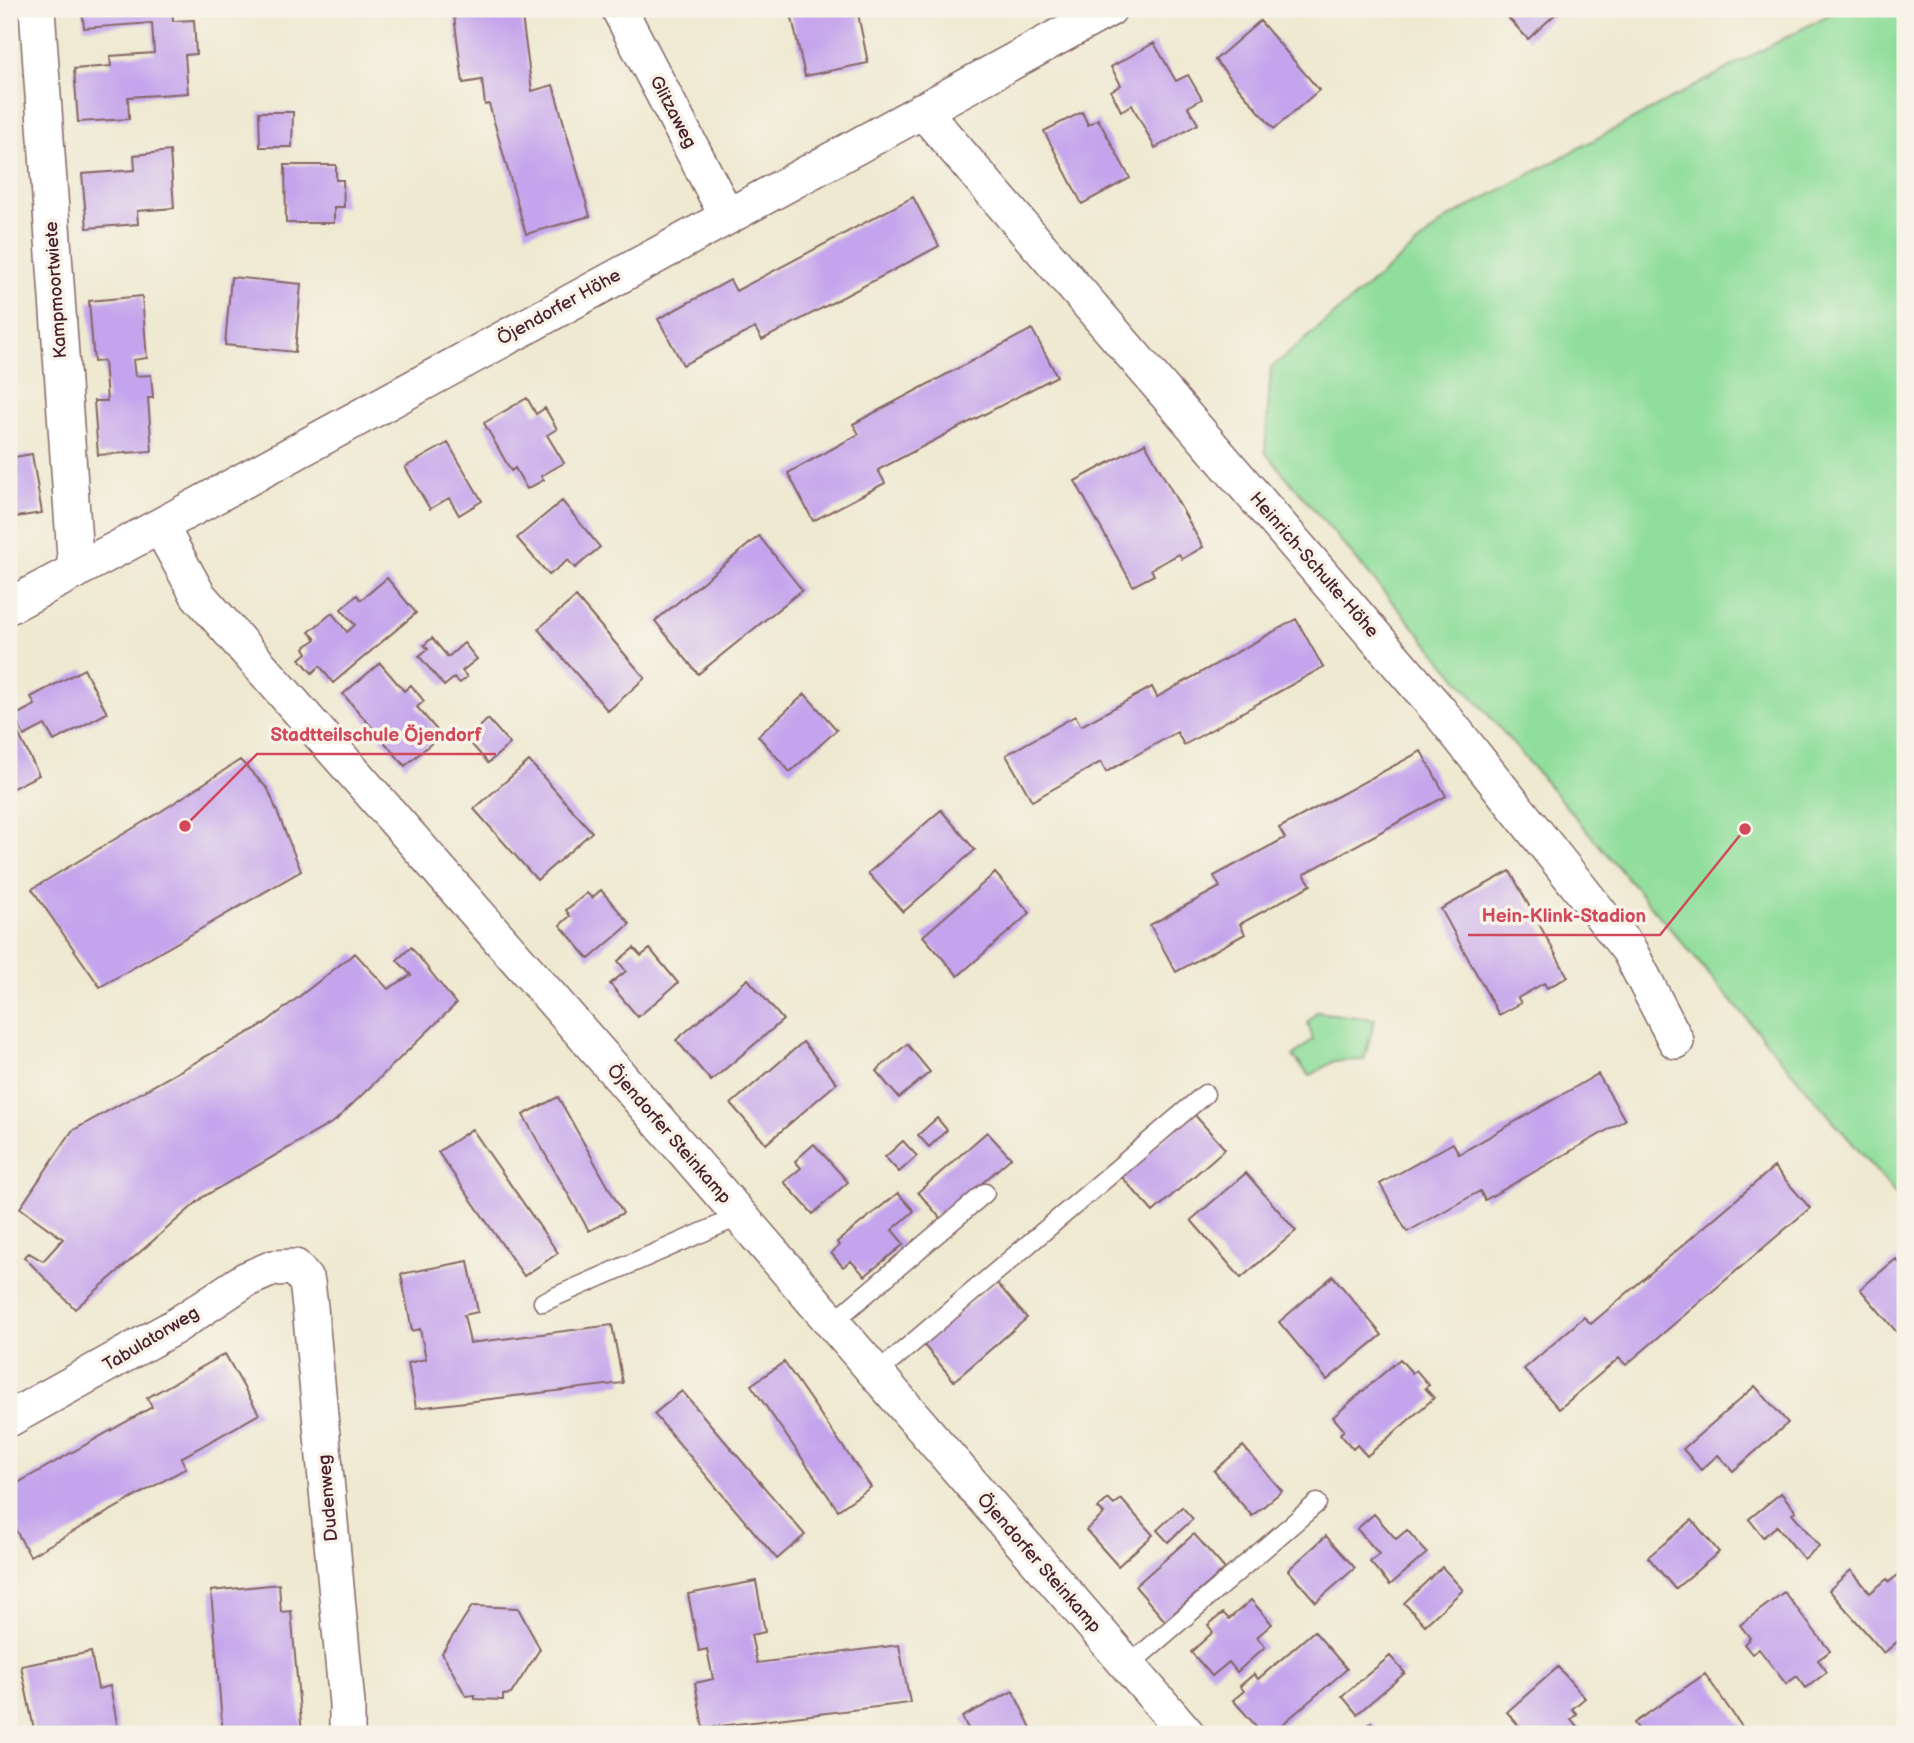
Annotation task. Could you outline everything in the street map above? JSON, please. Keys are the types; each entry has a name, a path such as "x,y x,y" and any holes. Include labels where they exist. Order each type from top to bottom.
{"street":[{"name":"Kampmoortwiete","path":"37,9 76,571"},
{"name":"Glitzaweg","path":"619,9 727,216"},
{"name":"Öjendorfer Höhe","path":"9,606 1109,9"},
{"name":"Heinrich-Schulte-Höhe","path":"922,110 1440,712 1629,950 1676,1041"},
{"name":"Öjendorfer Steinkamp","path":"160,526 198,594 1187,1734"},
{"name":"Tabulatorweg","path":"9,1419 174,1327 245,1280 273,1268 295,1267"},
{"name":"Dudenweg","path":"295,1267 307,1282 310,1307 347,1734"}],"lane":[{"path":"876,1374 1205,1094"},
{"path":"832,1323 985,1193"},
{"path":"543,1302 740,1216"},
{"path":"1128,1665 1317,1503"}],"green space":[{"path":"1839,9 1905,9 1905,1205 1265,452 1271,368 1448,218"},
{"path":"1316,1012 1375,1019 1364,1060 1334,1061 1310,1076 1293,1056 1313,1039 1308,1023"}],"building":[{"path":"82,9 172,9 173,21 194,20 196,54 185,55 188,93 128,97 129,119 78,122 74,69 111,66 110,56 154,53 152,23 84,28"},
{"path":"453,9 521,9 532,91 553,85 590,216 526,234 489,104 485,105 482,80 463,83"},
{"path":"790,9 857,9 868,63 805,76"},
{"path":"1500,9 1561,9 1528,39"},
{"path":"1260,21 1319,90 1274,129 1215,60"},
{"path":"1154,43 1176,81 1188,75 1202,99 1188,107 1198,124 1155,148 1132,105 1121,111 1111,91 1121,85 1111,67"},
{"path":"259,112 293,112 292,147 260,147"},
{"path":"1082,112 1088,125 1098,119 1130,178 1082,204 1044,131"},
{"path":"170,151 174,208 137,211 138,224 87,228 82,174 135,170 134,155"},
{"path":"285,165 336,165 336,180 343,180 344,207 334,207 334,223 286,223"},
{"path":"913,197 939,246 762,340 755,328 683,365 658,319 730,280 736,291"},
{"path":"231,277 301,284 295,352 225,345"},
{"path":"142,296 147,358 133,360 135,376 151,375 153,398 148,398 152,451 98,455 94,401 107,401 104,361 94,362 89,301"},
{"path":"1032,329 1057,376 878,470 885,483 813,521 788,473 859,434 853,424"},
{"path":"527,398 536,414 545,408 557,429 547,435 564,463 541,476 544,480 527,489 515,468 511,471 484,423"},
{"path":"448,443 482,501 459,515 449,498 430,509 405,467"},
{"path":"1145,443 1203,547 1182,559 1179,554 1151,569 1154,575 1133,586 1075,481"},
{"path":"32,454 42,513 9,518 9,458"},
{"path":"562,501 600,547 575,568 568,560 549,575 517,538"},
{"path":"759,536 802,590 698,674 655,621"},
{"path":"387,578 416,613 333,683 320,666 312,673 300,659 307,653 304,648 316,639 309,632 332,613 347,632 355,625 341,609 357,595 361,600"},
{"path":"576,597 645,678 608,711 538,629"},
{"path":"1296,619 1323,667 1184,745 1177,732 1106,772 1101,762 1032,801 1006,755 1075,716 1081,726 1152,687 1157,697"},
{"path":"432,638 448,657 464,643 477,659 462,671 467,677 460,683 454,678 444,686 419,656 428,649 424,645"},
{"path":"380,663 404,691 411,685 424,701 417,707 441,735 405,766 343,694"},
{"path":"84,669 107,713 54,741 45,725 24,736 14,716 35,705 31,697"},
{"path":"805,694 837,730 790,772 758,736"},
{"path":"488,719 510,744 488,763 467,739"},
{"path":"12,721 39,775 9,790 9,722"},
{"path":"1421,751 1446,796 1304,874 1311,885 1240,924 1245,934 1176,972 1150,925 1220,887 1214,876 1285,838 1279,828"},
{"path":"240,760 268,789 301,871 100,987 32,889"},
{"path":"529,761 592,832 537,880 474,809"},
{"path":"941,810 975,850 903,912 868,873"},
{"path":"1510,871 1568,977 1547,988 1544,983 1518,998 1521,1003 1499,1015 1441,909"},
{"path":"995,873 1030,913 958,976 923,936"},
{"path":"601,890 630,924 589,959 560,925 570,916 566,910 587,893 592,898"},
{"path":"411,947 456,1004 335,1121 203,1197 75,1309 24,1257 29,1253 43,1261 63,1239 20,1208 72,1131 264,1024 355,953 388,989 411,975 397,960"},
{"path":"634,948 641,956 650,949 678,983 638,1017 610,984 626,971 618,961"},
{"path":"748,979 783,1020 711,1081 676,1040"},
{"path":"803,1042 837,1083 766,1144 731,1104"},
{"path":"907,1044 930,1072 899,1098 876,1071"},
{"path":"1598,1074 1625,1120 1485,1200 1480,1191 1407,1232 1380,1184 1453,1143 1459,1154"},
{"path":"558,1097 623,1213 589,1231 523,1115"},
{"path":"1193,1113 1225,1149 1153,1212 1121,1176"},
{"path":"937,1118 947,1130 929,1147 918,1135"},
{"path":"472,1129 558,1253 524,1276 438,1152"},
{"path":"987,1132 1011,1158 941,1219 918,1192"},
{"path":"903,1141 917,1156 899,1172 885,1157"},
{"path":"814,1144 848,1182 813,1214 784,1182 801,1168 795,1161"},
{"path":"1774,1167 1810,1208 1626,1365 1619,1358 1559,1409 1524,1369 1584,1317 1591,1324"},
{"path":"1246,1173 1296,1231 1241,1278 1191,1220"},
{"path":"898,1193 914,1211 892,1230 904,1244 865,1276 851,1261 843,1267 831,1253 839,1246 837,1242"},
{"path":"1896,1259 1903,1268 1905,1266 1905,1331 1900,1336 1860,1289"},
{"path":"468,1261 478,1312 464,1315 470,1343 612,1325 623,1383 416,1408 408,1363 426,1359 420,1329 412,1331 401,1274"},
{"path":"1333,1276 1382,1335 1327,1380 1279,1322"},
{"path":"996,1282 1027,1318 954,1381 923,1344"},
{"path":"225,1354 259,1414 181,1458 186,1468 30,1556 9,1518 9,1488 152,1407 147,1398"},
{"path":"1400,1359 1412,1373 1416,1370 1429,1385 1425,1388 1434,1398 1367,1456 1357,1445 1353,1449 1340,1434 1344,1430 1333,1417"},
{"path":"784,1362 871,1487 838,1510 751,1385"},
{"path":"1755,1386 1788,1423 1733,1471 1718,1455 1701,1470 1683,1449"},
{"path":"682,1391 805,1535 777,1559 654,1414"},
{"path":"1243,1446 1282,1491 1252,1516 1214,1471"},
{"path":"1781,1493 1796,1511 1792,1513 1819,1546 1804,1559 1777,1526 1763,1537 1749,1519"},
{"path":"1108,1499 1114,1505 1121,1499 1153,1535 1118,1566 1086,1530 1104,1514 1098,1508"},
{"path":"1182,1507 1193,1519 1168,1542 1157,1530"},
{"path":"1374,1514 1396,1539 1407,1530 1427,1553 1390,1585 1370,1562 1379,1554 1357,1529"},
{"path":"1692,1520 1719,1552 1675,1589 1648,1557"},
{"path":"1194,1534 1225,1569 1165,1621 1135,1586"},
{"path":"1326,1536 1355,1568 1316,1602 1288,1570"},
{"path":"1442,1567 1463,1590 1425,1625 1404,1603"},
{"path":"1851,1570 1870,1593 1887,1579 1889,1582 1898,1575 1905,1584 1905,1635 1884,1653 1829,1590"},
{"path":"756,1581 765,1632 751,1635 757,1663 899,1645 910,1703 703,1728 695,1683 713,1679 707,1649 699,1651 688,1594"},
{"path":"279,1584 281,1612 291,1611 302,1734 223,1734 211,1591"},
{"path":"1784,1592 1830,1651 1818,1660 1827,1672 1806,1688 1797,1676 1786,1684 1759,1649 1752,1654 1744,1644 1750,1638 1740,1625"},
{"path":"1251,1600 1272,1624 1257,1637 1265,1647 1237,1672 1229,1662 1212,1676 1191,1652 1213,1632 1208,1625 1223,1613 1229,1619"},
{"path":"472,1606 518,1608 540,1649 511,1694 503,1695 503,1700 466,1696 442,1653"},
{"path":"1314,1631 1347,1669 1271,1734 1263,1734 1233,1700 1244,1691 1240,1686 1254,1674 1258,1679"},
{"path":"91,1652 98,1689 110,1686 119,1734 35,1734 21,1666"},
{"path":"1390,1656 1405,1673 1357,1714 1342,1696"},
{"path":"1558,1667 1585,1698 1572,1709 1577,1714 1571,1719 1584,1734 1513,1734 1521,1728 1507,1712"},
{"path":"1705,1674 1747,1734 1642,1734 1634,1723"},
{"path":"1013,1691 1034,1734 971,1734 962,1717"},
{"path":"1371,1722 1382,1734 1356,1734"}],"place":[{"name":"Stadtteilschule Öjendorf","path":"185,826"},
{"name":"Hein-Klink-Stadion","path":"1745,829"}]}
